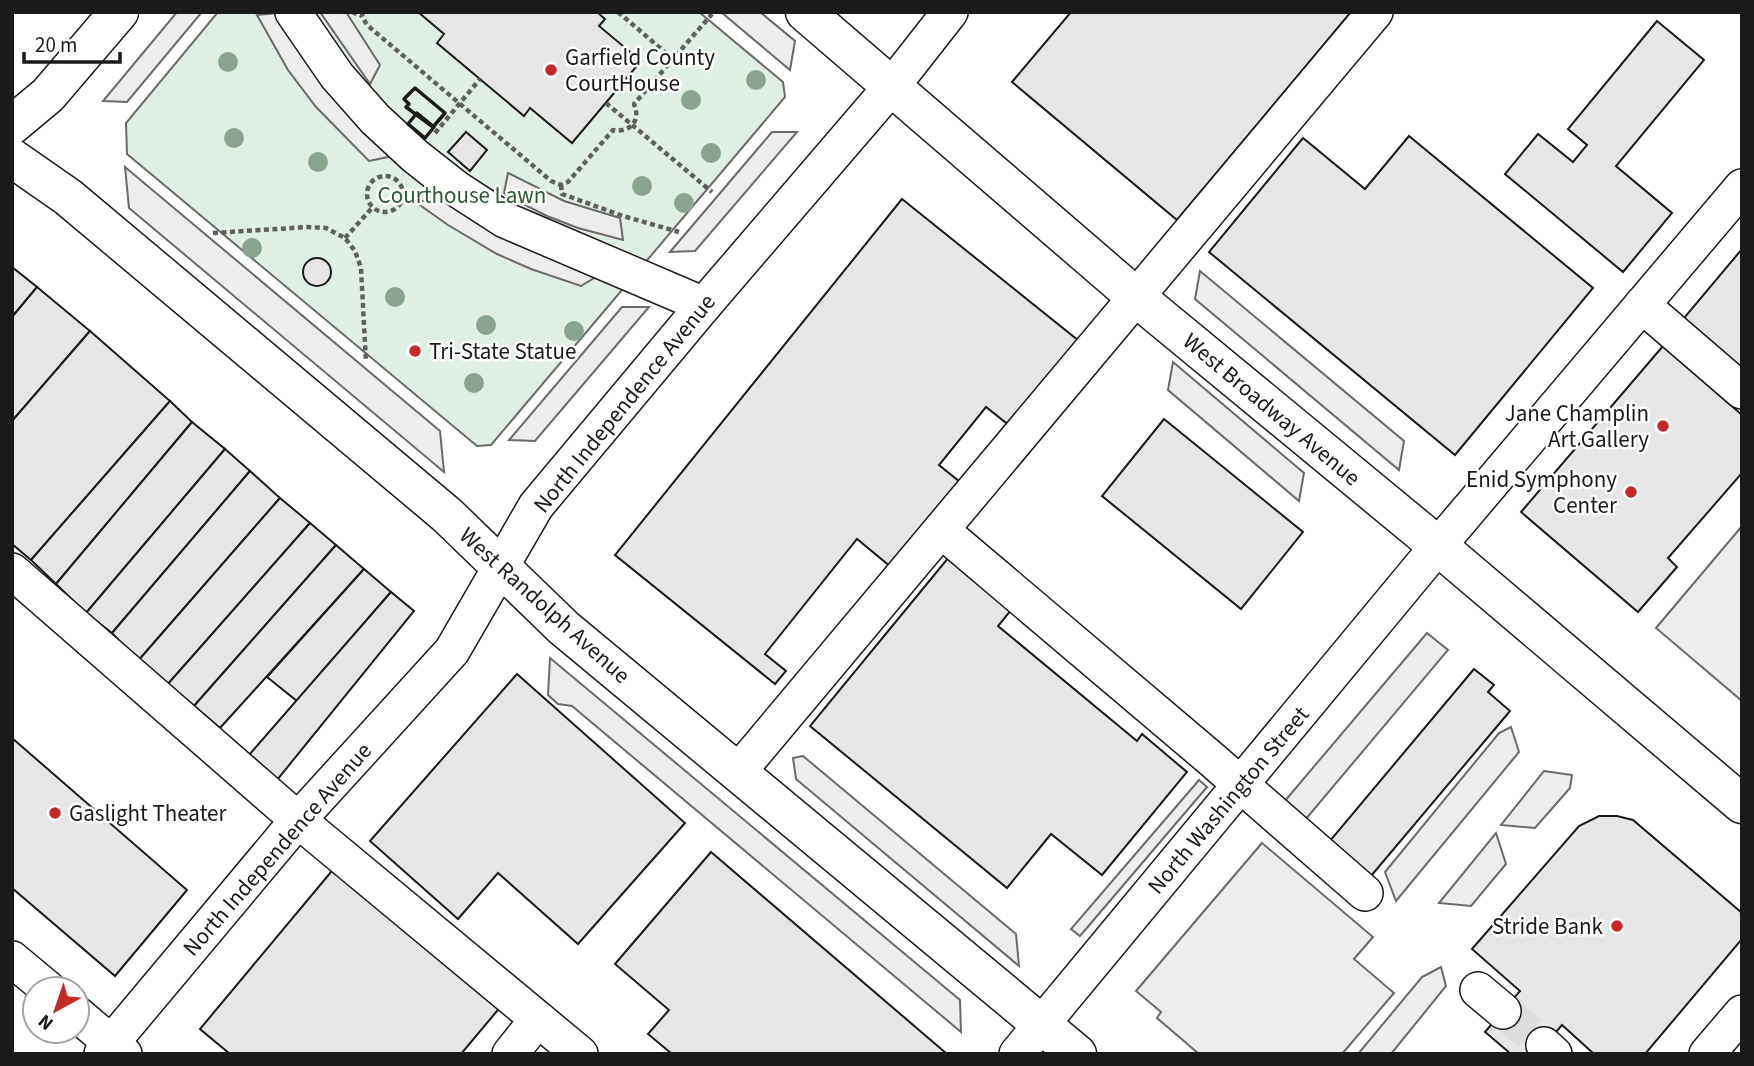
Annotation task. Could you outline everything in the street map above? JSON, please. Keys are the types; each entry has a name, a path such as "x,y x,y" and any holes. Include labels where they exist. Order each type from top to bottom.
{"main road":[{"path":"12,125 48,95 119,12"},
{"name":"West Broadway Avenue","path":"805,12 1136,297 1438,546 1742,804"},
{"name":"West Randolph Avenue","path":"12,158 68,197 447,515 564,628 1077,1054"}],"street":[{"path":"293,12 337,76 375,119 415,156 457,189 505,220 704,305"},
{"name":"North Independence Avenue","path":"113,1050 298,820 452,651 536,506 892,86 950,12"},
{"path":"738,772 1375,12"},
{"name":"North Washington Street","path":"1017,1054 1438,546 1742,187"},
{"path":"1642,305 1742,391"},
{"path":"941,530 1365,893"},
{"path":"12,571 298,820 580,1054"},
{"path":"12,959 31,975"},
{"path":"1706,1054 1742,1013"},
{"path":"510,1054 538,1019"},
{"path":"91,1028 113,1050"}],"path":[{"path":"352,12 362,14 367,25 551,181 561,185 568,182 613,130 628,130 633,126 637,118 634,104 712,14"},
{"path":"618,12 673,59"},
{"path":"466,96 480,79"},
{"path":"606,103 712,192"},
{"path":"378,176 397,179 402,187 403,197 399,206 382,212 372,208 367,191 371,182 378,176"},
{"path":"561,185 562,194 679,232"},
{"path":"345,238 372,208"},
{"path":"212,233 308,227 327,228 345,238 355,251 361,268 366,362"}],"green space":[{"name":"Courthouse Lawn","path":"218,12 699,12 783,82 785,97 491,445 477,446 127,154 126,123"}],"shaded area":[{"path":"177,12 202,12 127,102 103,101"},
{"path":"320,12 346,12 380,65 370,84"},
{"path":"721,12 760,12 795,41 790,70"},
{"path":"277,13 393,156 369,161 316,107 288,70 257,15"},
{"path":"772,132 797,132 695,251 670,252"},
{"path":"125,167 440,431 444,472 129,208"},
{"path":"508,173 564,201 620,218 623,240 578,228 517,201 504,193"},
{"path":"442,194 604,272 581,286 497,254 417,203"},
{"path":"1200,271 1404,441 1399,470 1195,299"},
{"path":"622,307 649,307 535,441 509,440"},
{"path":"1173,362 1304,473 1299,501 1168,390"},
{"path":"1742,526 1742,701 1656,628"},
{"path":"1427,633 1448,650 1305,820 1284,802"},
{"path":"550,658 960,1000 961,1032 572,706 558,704 548,695"},
{"path":"1511,727 1519,752 1396,901 1385,872 1499,733"},
{"path":"803,756 1016,934 1019,966 796,779 793,758"},
{"path":"1544,771 1572,775 1570,788 1535,828 1501,825"},
{"path":"1199,780 1207,787 1080,936 1071,929"},
{"path":"1496,833 1506,864 1471,906 1439,903"},
{"path":"1262,843 1373,937 1354,959 1394,993 1342,1054 1199,1054 1157,1018 1161,1012 1136,991"},
{"path":"1441,967 1446,986 1391,1054 1358,1054 1422,977"}],"building":[{"name":"Garfield County CourtHouse","path":"418,12 597,12 605,19 599,26 641,61 572,143 530,108 524,116 437,43 444,34"},
{"path":"1071,12 1351,12 1177,220 1012,82"},
{"path":"1657,21 1704,60 1616,166 1672,213 1623,272 1505,174 1538,134 1573,162 1587,145 1568,129"},
{"path":"466,132 487,150 470,171 448,152"},
{"path":"1409,136 1593,288 1455,455 1209,252 1303,138 1365,189"},
{"path":"902,199 1079,341 1010,426 986,407 939,465 960,482 891,567 857,539 765,654 786,671 775,684 615,555"},
{"path":"1742,249 1742,376 1679,324"},
{"path":"317,258 327,262 331,272 327,282 317,286 307,282 303,272 307,262"},
{"path":"12,267 37,287 12,317"},
{"path":"37,287 90,331 12,421 12,317"},
{"path":"90,331 170,401 31,560 12,544 12,421"},
{"name":"Enid Symphony Center","path":"1663,346 1742,415 1742,473 1668,558 1677,567 1638,612 1521,512"},
{"path":"170,401 192,422 56,584 31,560"},
{"path":"1164,419 1303,532 1241,609 1102,496"},
{"path":"192,422 225,449 86,613 56,584"},
{"path":"225,449 250,471 112,633 86,613"},
{"path":"250,471 280,498 138,661 112,633"},
{"path":"280,498 310,523 167,685 138,661"},
{"path":"310,523 336,545 194,706 167,685"},
{"path":"336,545 364,569 220,728 194,706"},
{"path":"949,557 1012,609 998,626 1137,741 1142,734 1187,772 1102,875 1051,834 1007,888 810,726"},
{"path":"364,569 391,592 297,701 267,677"},
{"path":"391,592 414,611 277,780 249,755"},
{"path":"1474,669 1494,685 1488,692 1510,711 1371,876 1329,842"},
{"path":"517,674 685,823 578,944 498,873 458,919 370,841"},
{"name":"Gaslight Theater","path":"12,738 187,890 115,976 12,888"},
{"name":"Stride Bank","path":"1599,816 1617,816 1633,820 1742,913 1742,939 1645,1054 1594,1054 1562,1025 1537,1054 1511,1054 1485,1032 1520,991 1472,949 1579,826"},
{"path":"711,852 947,1054 672,1054 648,1034 669,1010 615,964"},
{"path":"336,866 502,1005 461,1054 230,1054 200,1029"}],"tunnel":[{"path":"1503,1011 1544,1045"}],"wall":[{"path":"415,88 445,113 433,127 406,107 409,104 404,99 415,88"},
{"path":"417,113 434,127 425,138 408,124 417,113"}],"place":[{"name":"Garfield County CourtHouse","path":"551,70"},
{"name":"Tri-State Statue","path":"415,351"},
{"name":"Jane Champlin Art Gallery","path":"1663,426"},
{"name":"Enid Symphony Center","path":"1631,492"},
{"name":"Gaslight Theater","path":"55,813"},
{"name":"Stride Bank","path":"1617,926"}]}
